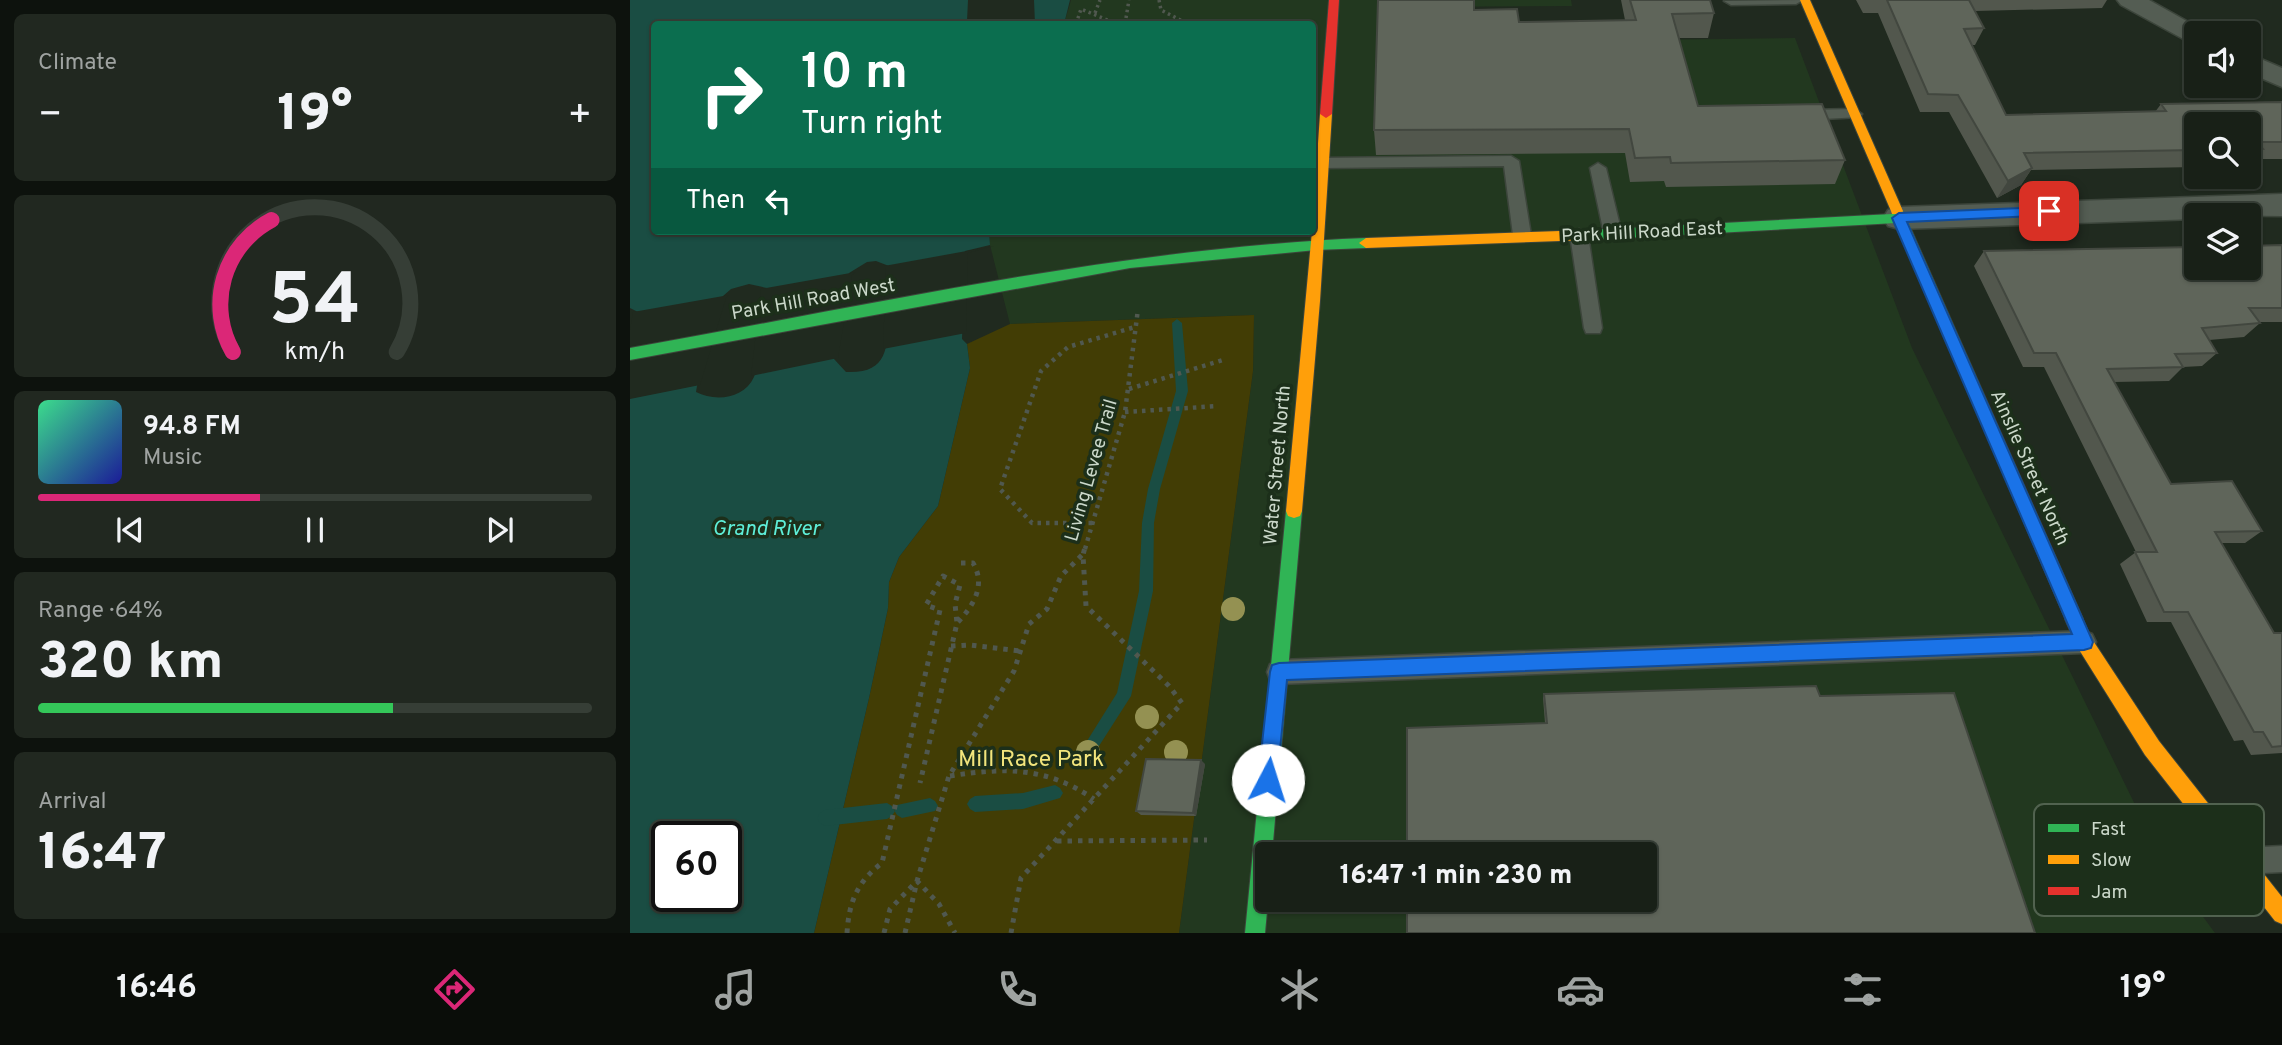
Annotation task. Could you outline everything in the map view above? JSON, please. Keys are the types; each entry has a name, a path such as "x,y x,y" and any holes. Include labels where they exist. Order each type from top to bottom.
{"main road":[{"name":"Water Street North","path":"1255,933 1313,301 1334,0"},
{"name":"Ainslie Street North","path":"1805,0 2084,642 2152,748 2196,804"},
{"name":"Park Hill Road East","path":"1004,284 1130,263 1316,245 1522,235 1613,234 1899,218"},
{"name":"Park Hill Road West","path":"630,354 1004,284"},
{"name":"Ainslie Street North","path":"2264,891 2282,914"}],"street":[{"path":"2130,0 2184,29"},
{"path":"2261,68 2282,79"},
{"name":"Park Hill Road East","path":"1899,218 2282,205"}],"lane":[{"path":"1731,1 1796,0"},
{"path":"1805,114 1854,114"},
{"path":"1322,163 1511,160 1522,235"},
{"path":"1598,169 1613,234"},
{"path":"1579,235 1592,328"},
{"path":"1279,672 2084,642"},
{"path":"2264,860 2282,859"}],"path":[{"path":"1095,13 1100,0"},
{"path":"1126,21 1129,0"},
{"path":"1159,0 1161,10 1182,21"},
{"path":"1077,21 1081,9 1111,21"},
{"name":"Living Levee Trail","path":"1094,799 1182,703 1169,686 1086,606 1083,555 1125,412 1138,309"},
{"path":"1092,523 1032,523 1000,489 1041,371 1068,347 1135,327"},
{"path":"1129,389 1223,360"},
{"path":"1125,412 1218,406"},
{"name":"Living Levee Trail","path":"905,933 917,881 949,776 1014,671 1030,624 1047,609 1061,576 1083,555"},
{"path":"957,623 969,612 980,590 978,569 973,563 961,563"},
{"path":"847,933 848,905 857,886 868,873 882,863 940,610 926,605 943,576 960,585 955,604 957,623 920,782"},
{"path":"951,646 1021,651"},
{"path":"949,776 984,769 1049,774 1074,783 1094,799 1021,878 1011,933"},
{"path":"1056,841 1206,841"},
{"path":"884,933 890,909 917,881 947,913 955,933"}],"shaded area":[{"path":"1071,0 1571,0 1572,6 1379,7 1567,41 1795,38 1912,348 2135,804 2034,804 2034,916 2202,916 2215,933 1179,933 1253,371 1254,315 1010,324 989,235 1316,235 1316,21 1065,21"}],"green space":[{"name":"Mill Race Park","path":"1254,315 1253,371 1179,933 814,933 869,698 888,608 889,582 899,557 938,506 970,368 967,344 1010,324"}],"water":[{"name":"Grand River","path":"630,0 968,0 967,21 651,21 651,235 989,235 990,245 965,251 962,339 967,344 970,368 938,506 899,557 889,582 888,608 869,698 814,933 630,933 630,346 638,312 630,308","holes":["876,261 889,266 886,349 877,364 870,369 846,372 834,359 849,273 867,262","749,284 767,288 759,359 754,377 736,394 712,397 696,392 723,296 731,289"]},
{"path":"1034,0 1070,0 1065,21 1035,21"}],"pier":[{"path":"994,246 968,253 966,333 883,349 884,266"},
{"path":"856,272 852,275 838,358 751,376 761,289"},
{"path":"729,295 700,385 630,399 630,330 633,312"}],"building":[{"path":"1378,0 1474,0 1474,10 1517,9 1519,22 1636,20 1630,0 1710,0 1714,13 1672,14 1698,106 1822,104 1845,160 1671,163 1670,157 1635,158 1629,129 1374,130"},
{"path":"1887,0 1969,0 1984,28 1964,29 2006,115 2166,111 2161,104 2282,102 2282,142 2261,142 2261,112 2184,112 2184,150 2024,153 2032,168 2008,181 1958,95 1928,94"},
{"path":"2282,245 2282,308 2249,308 2260,323 2202,328 2217,353 2175,354 2183,367 2107,369 2171,484 2232,481 2262,531 2215,532 2274,633 2282,633 2282,746 2272,747 2263,732 2254,732 2188,612 2164,612 2135,552 2157,552 2056,353 2034,353 1984,251 2184,247 2184,280 2261,280 2261,246"},
{"path":"1816,686 1820,696 1954,693 2035,933 1407,933 1407,912 1657,912 1657,842 1407,842 1407,728 1547,723 1544,694"},
{"path":"1146,759 1201,760 1193,813 1136,811"}],"waterway":[{"path":"1094,741 1124,696 1146,591 1148,523 1154,489 1182,391 1177,323"},
{"path":"975,804 1023,801 1055,793"},
{"path":"902,810 930,806"},
{"path":"825,818 887,811"}],"traffic: fast":[{"path":"1897,211 2074,619"},
{"path":"1589,235 1899,218"},
{"path":"630,354 1130,263 1316,245 1366,243"},
{"path":"1255,933 1294,511"}],"traffic: slow":[{"path":"1805,0 1897,211"},
{"path":"1294,511 1326,114"},
{"path":"1366,243 1589,235"},
{"path":"2074,619 2084,642 2152,748 2196,804"},
{"path":"2264,891 2282,914"}],"traffic: jam":[{"path":"1326,114 1334,0"}],"route":[{"path":"1268,780 1279,672 2084,642 1899,218 2049,211"}]}
